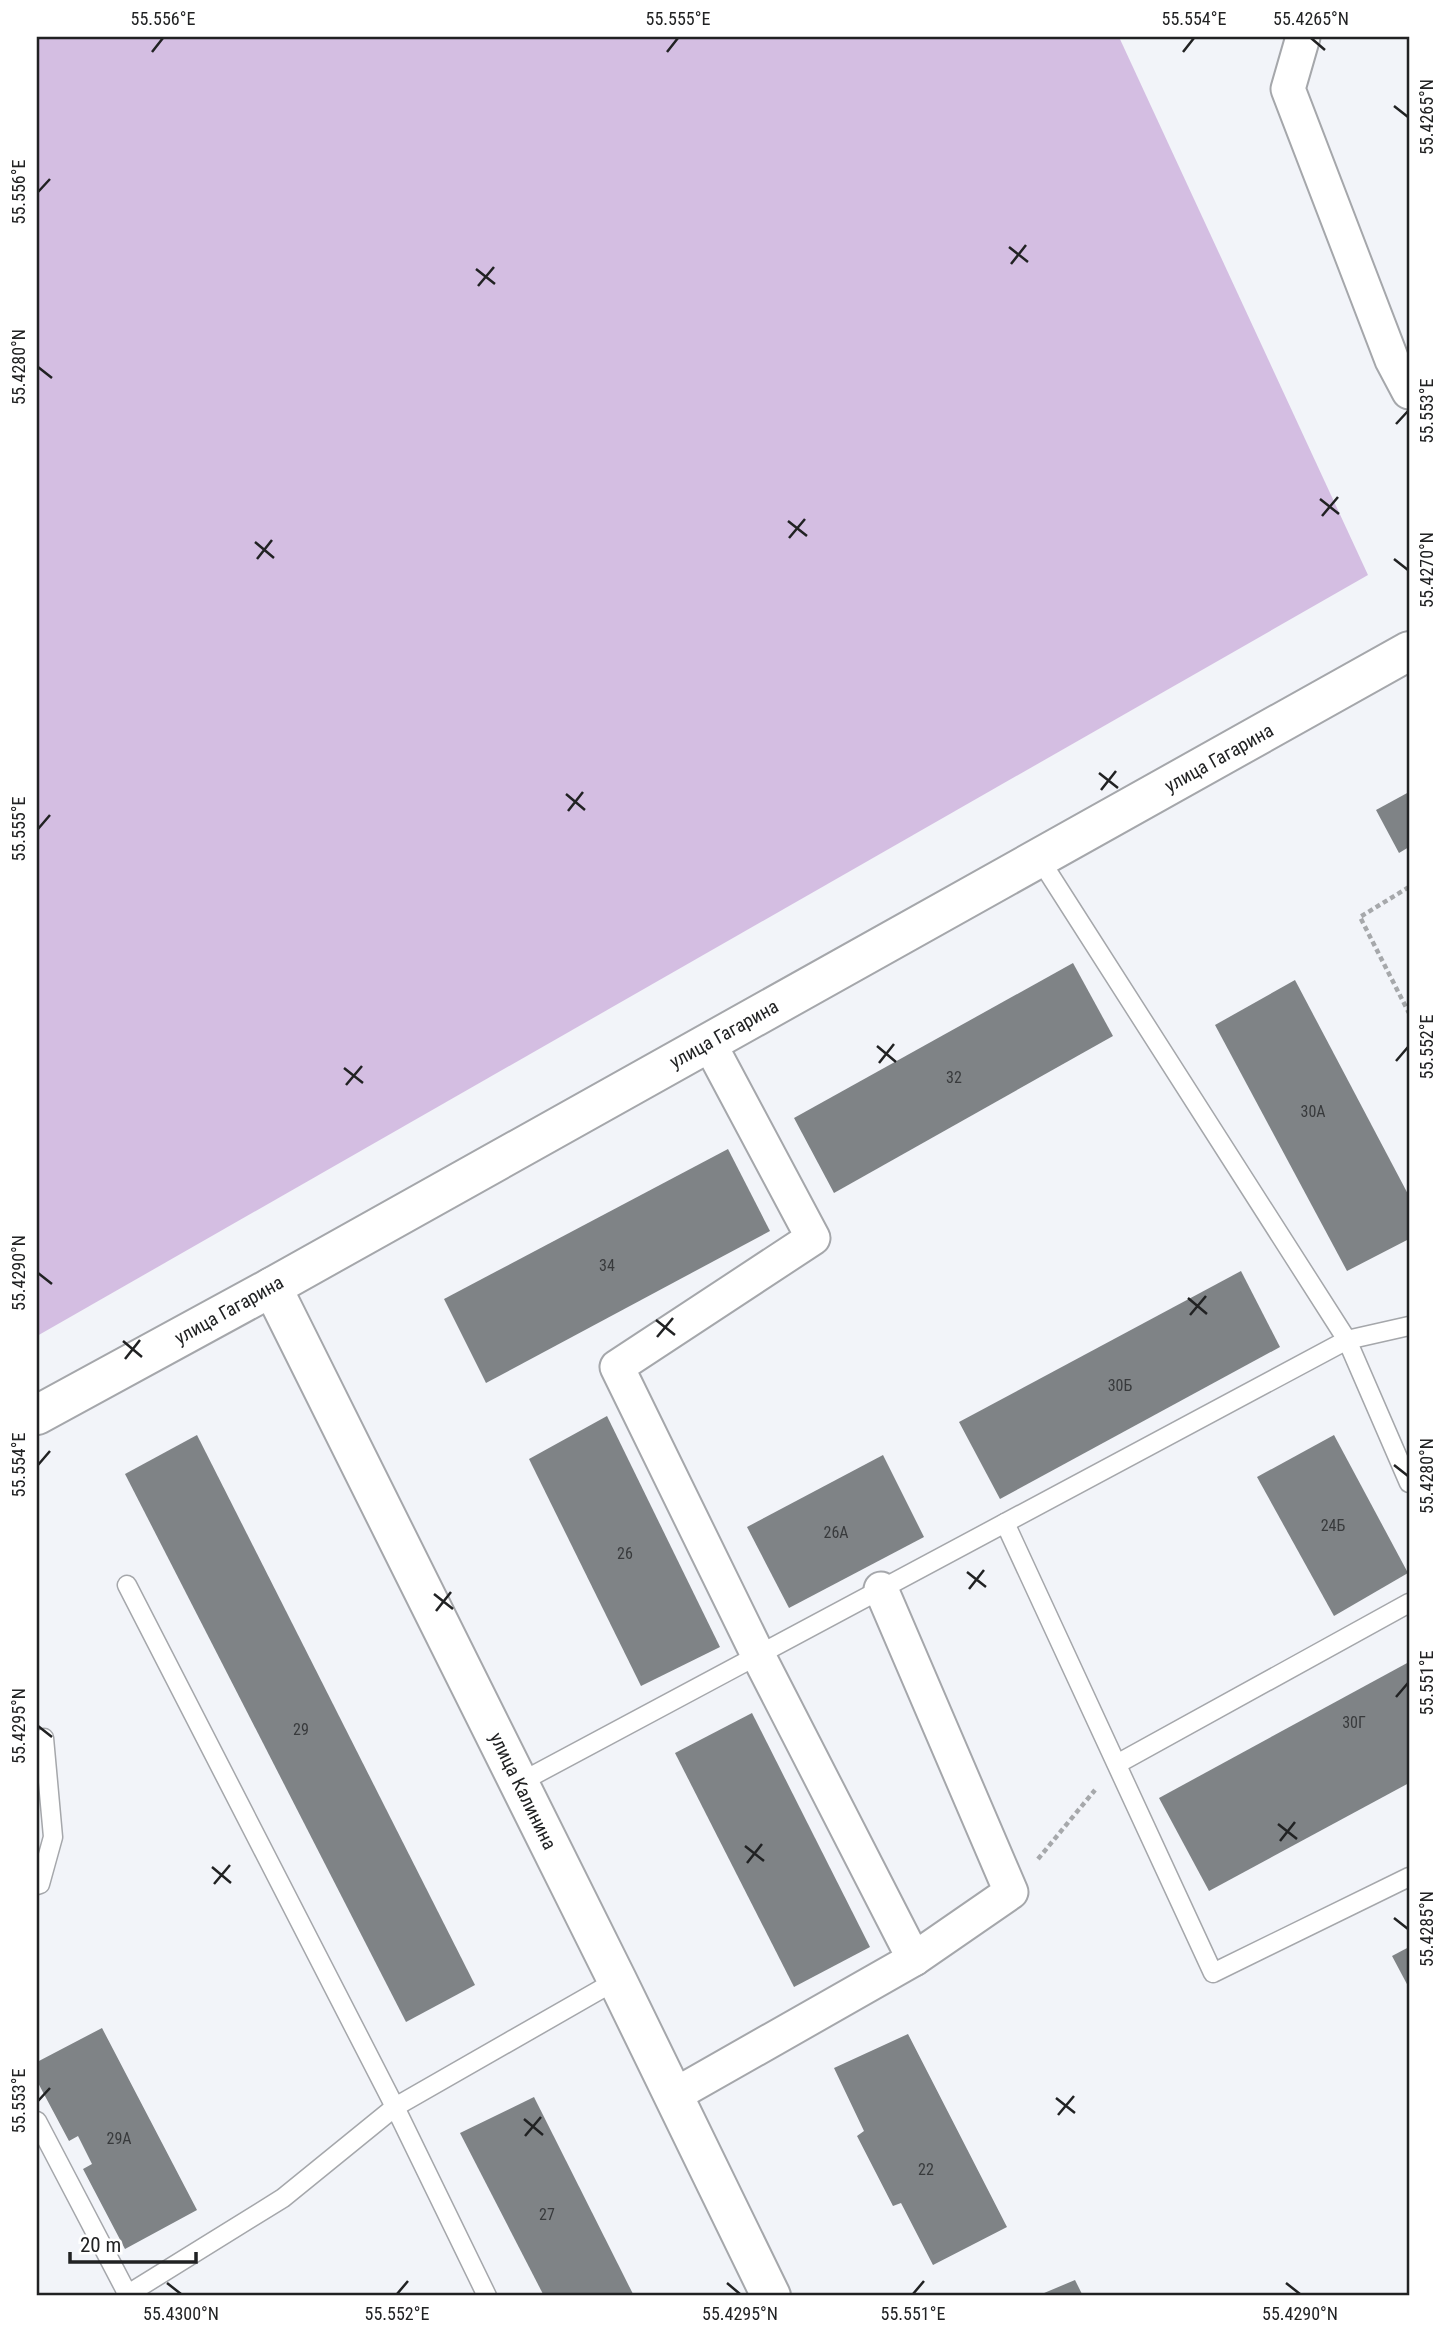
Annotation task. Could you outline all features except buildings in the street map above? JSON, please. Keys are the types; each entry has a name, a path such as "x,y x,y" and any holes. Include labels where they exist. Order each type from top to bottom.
{"street":[{"path":"1303,37 1288,89 1392,360 1409,392"},
{"name":"улица Гагарина","path":"37,1415 272,1287 1409,651"},
{"path":"709,1043 813,1238 617,1367 758,1655 914,1959"},
{"name":"улица Калинина","path":"272,1287 771,2296"},
{"path":"673,2096 914,1959 1011,1892 881,1589"}],"lane":[{"path":"1039,858 1347,1340 1409,1483"},
{"path":"519,1783 1347,1340 1409,1326"},
{"path":"1006,1522 1213,1973 1409,1877"},
{"path":"127,1585 395,2107 487,2296"},
{"path":"1117,1764 1409,1603"},
{"path":"37,1885 40,1884 53,1837 39,1735"},
{"path":"37,2121 127,2295 283,2198 395,2107 617,1980"}],"path":[{"path":"1409,887 1360,917 1409,1013"},
{"path":"1011,1892 1117,1764"}],"shaded area":[{"path":"37,37 1119,37 1368,575 37,1336"}]}
